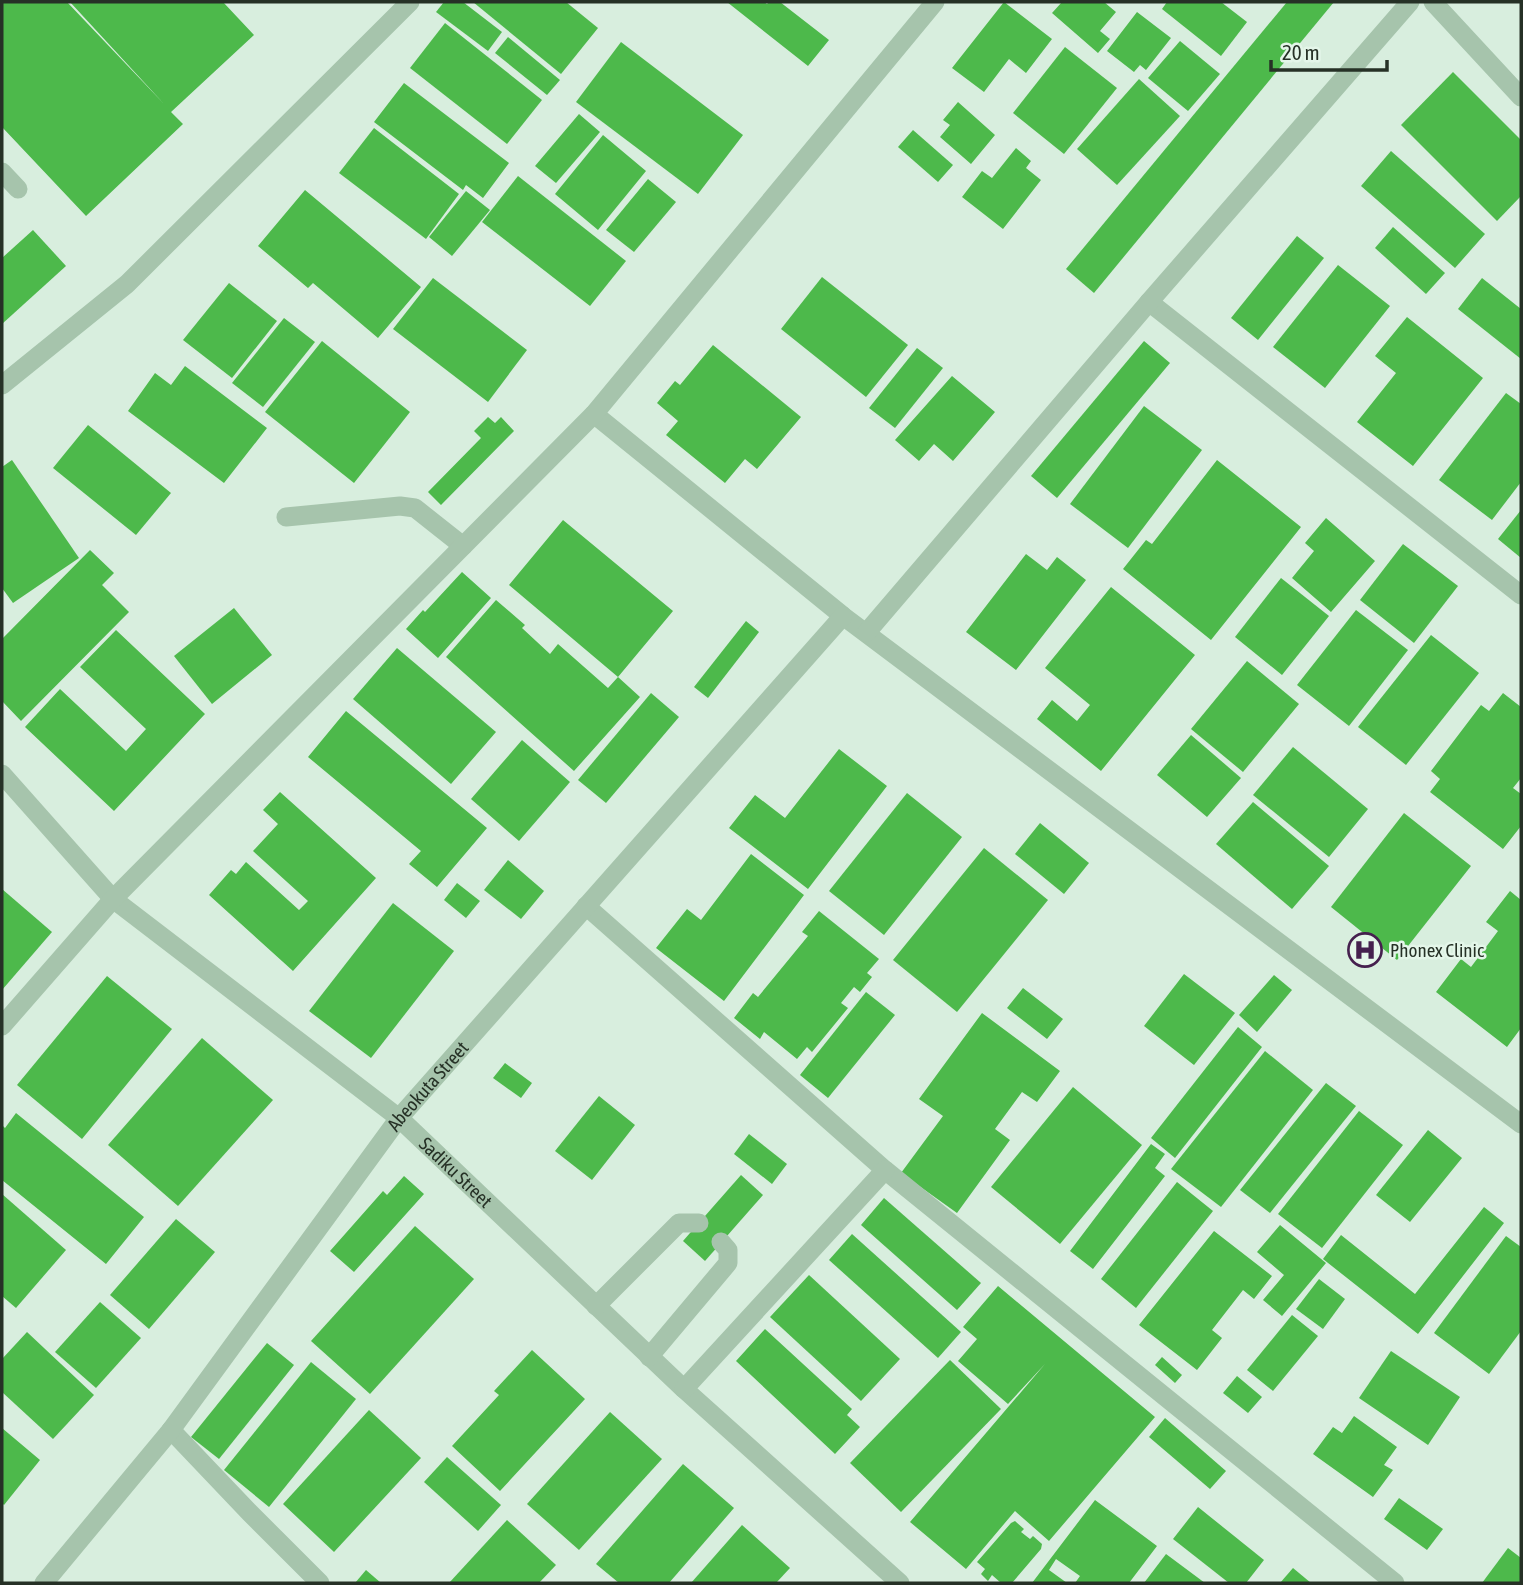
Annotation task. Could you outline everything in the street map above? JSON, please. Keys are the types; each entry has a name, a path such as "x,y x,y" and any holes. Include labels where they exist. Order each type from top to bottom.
{"street":[{"path":"2,385 127,284 410,2"},
{"path":"2,1026 113,899 594,414 935,2"},
{"path":"867,632 1410,2"},
{"path":"1433,2 1521,97"},
{"path":"2,172 18,189"},
{"path":"1149,302 1521,595"},
{"path":"594,414 843,616 1521,1124"},
{"path":"286,517 400,506 415,508 463,546"},
{"name":"Abeokuta Street","path":"44,1583 171,1430 399,1118 843,616"},
{"name":"Sadiku Street","path":"2,774 113,899 399,1118 684,1390 900,1583"},
{"path":"586,906 885,1170 1395,1583"},
{"path":"684,1390 885,1170"},
{"path":"596,1306 679,1223 699,1223"},
{"path":"649,1357 728,1263 728,1250 721,1242"},
{"path":"171,1430 320,1583"}],"building":[{"path":"2,2 67,2 165,105 70,2 223,2 254,35 171,112 183,124 86,216 2,127"},
{"path":"444,2 463,2 502,32 488,51 436,12"},
{"path":"473,2 566,2 598,28 561,74"},
{"path":"727,2 780,2 829,40 808,66"},
{"path":"1004,2 1052,39 1026,73 1009,59 984,92 952,68"},
{"path":"1062,2 1104,2 1116,12 1100,31 1110,39 1098,53 1052,13"},
{"path":"1167,2 1221,2 1247,22 1221,56 1162,9"},
{"path":"1287,2 1334,2 1094,293 1066,269"},
{"path":"1137,12 1171,38 1146,70 1140,65 1134,72 1107,51"},
{"path":"445,23 542,100 507,144 410,68"},
{"path":"508,37 560,80 547,95 495,53"},
{"path":"1180,41 1220,74 1188,111 1148,78"},
{"path":"621,42 743,135 698,194 576,102"},
{"path":"1065,47 1117,88 1064,154 1013,113"},
{"path":"1453,72 1521,140 1521,196 1497,221 1401,125"},
{"path":"1139,79 1180,116 1117,185 1077,149"},
{"path":"404,83 509,163 483,198 466,185 463,190 374,122"},
{"path":"958,102 995,135 971,164 940,137 950,125 943,120"},
{"path":"579,114 600,132 556,183 535,166"},
{"path":"374,128 459,194 426,239 339,173"},
{"path":"913,130 953,165 938,182 898,147"},
{"path":"603,135 646,171 598,230 555,194"},
{"path":"1016,148 1031,161 1026,168 1041,180 1003,229 962,197 982,171 992,178"},
{"path":"1391,151 1485,234 1455,268 1361,186"},
{"path":"518,176 626,261 590,306 482,222"},
{"path":"648,179 676,202 634,252 606,230"},
{"path":"305,190 421,287 378,338 313,283 308,288 258,246"},
{"path":"466,191 490,210 452,256 429,237"},
{"path":"1393,227 1445,273 1426,294 1375,248"},
{"path":"33,230 66,266 2,324 2,258"},
{"path":"1297,236 1324,258 1258,340 1231,318"},
{"path":"1338,265 1390,306 1325,388 1273,347"},
{"path":"822,277 908,345 866,397 781,329"},
{"path":"433,278 527,350 488,402 393,329"},
{"path":"1482,278 1521,309 1521,359 1458,309"},
{"path":"229,283 277,321 232,378 183,340"},
{"path":"1407,317 1483,378 1413,466 1357,422 1396,373 1375,356"},
{"path":"284,318 315,342 263,407 232,383"},
{"path":"322,341 410,412 354,483 265,412"},
{"path":"1144,341 1170,363 1057,498 1031,476"},
{"path":"713,345 801,417 757,469 745,459 725,483 666,435 678,421 657,403 675,381 680,385"},
{"path":"917,348 943,368 895,428 869,408"},
{"path":"185,366 267,428 224,483 128,411 155,373 171,385"},
{"path":"952,376 995,412 953,461 934,444 919,461 895,440"},
{"path":"1506,393 1521,404 1521,482 1492,520 1439,480"},
{"path":"1144,406 1202,450 1128,548 1070,504"},
{"path":"488,417 495,423 501,417 514,431 441,505 428,492 481,438 474,431"},
{"path":"88,425 171,493 136,535 53,468"},
{"path":"12,460 79,558 13,603 2,588 2,467"},
{"path":"1217,460 1301,527 1211,640 1123,569 1146,540 1152,544"},
{"path":"1521,510 1521,558 1498,539"},
{"path":"1326,518 1375,561 1331,612 1292,578 1314,551 1305,543"},
{"path":"563,520 673,611 618,677 509,585"},
{"path":"1403,544 1458,586 1414,643 1360,600"},
{"path":"90,550 114,573 102,585 129,612 21,721 2,701 2,639"},
{"path":"1026,554 1047,570 1057,557 1086,580 1016,670 966,632"},
{"path":"462,572 491,598 438,658 406,629"},
{"path":"1281,578 1329,616 1282,675 1235,637"},
{"path":"1111,587 1195,655 1101,771 1037,719 1052,700 1077,721 1090,705 1045,668"},
{"path":"496,600 525,625 522,628 550,654 558,644 608,688 618,677 640,697 574,771 446,657"},
{"path":"234,608 272,655 212,704 174,656"},
{"path":"1356,610 1408,650 1349,726 1297,685"},
{"path":"746,621 759,632 708,698 694,687"},
{"path":"116,630 205,714 114,811 25,727 60,689 126,751 146,729 80,667"},
{"path":"1431,635 1479,673 1406,765 1358,727"},
{"path":"397,648 496,732 451,784 353,699"},
{"path":"1247,661 1299,704 1243,772 1191,729"},
{"path":"651,693 679,717 606,803 578,780"},
{"path":"1503,693 1521,707 1521,778 1513,788 1521,794 1521,826 1503,849 1430,792 1440,779 1431,771 1481,705 1489,711"},
{"path":"346,711 487,828 437,887 409,864 421,851 308,757"},
{"path":"1191,735 1241,778 1207,817 1157,775"},
{"path":"522,740 570,782 519,841 471,799"},
{"path":"1293,747 1368,809 1329,857 1253,795"},
{"path":"839,749 887,786 808,889 729,828 755,795 785,818"},
{"path":"280,792 376,878 293,971 209,895 231,870 236,874 246,862 299,910 308,901 253,851 278,824 263,810"},
{"path":"907,793 962,837 884,935 829,891"},
{"path":"1253,802 1329,866 1292,909 1216,844"},
{"path":"1404,813 1471,866 1397,960 1331,907"},
{"path":"1040,823 1089,863 1064,894 1015,854"},
{"path":"984,848 1048,900 957,1012 893,960"},
{"path":"751,854 804,895 724,1001 656,948 687,909 701,920"},
{"path":"508,860 544,891 521,919 484,890"},
{"path":"457,883 480,901 466,918 444,900"},
{"path":"2,889 52,932 2,990"},
{"path":"1510,891 1521,900 1521,1028 1507,1047 1436,992 1461,959 1471,967 1498,931 1486,922"},
{"path":"393,903 454,951 371,1058 309,1011"},
{"path":"819,911 879,959 867,973 872,977 860,992 854,987 841,1003 848,1008 812,1052 807,1047 797,1059 764,1032 760,1039 734,1018 753,993 758,997 808,936 802,932"},
{"path":"1184,974 1235,1013 1194,1065 1144,1026"},
{"path":"1274,975 1292,990 1257,1032 1239,1015"},
{"path":"107,976 172,1029 82,1139 17,1085"},
{"path":"1023,988 1063,1019 1047,1039 1007,1008"},
{"path":"866,992 895,1015 828,1098 800,1075"},
{"path":"982,1013 1060,1071 1037,1102 1022,1092 995,1129 1010,1140 957,1213 901,1173 943,1116 919,1099"},
{"path":"1238,1027 1262,1047 1175,1158 1151,1138"},
{"path":"202,1038 273,1100 178,1206 108,1145"},
{"path":"1265,1051 1313,1090 1221,1207 1171,1169"},
{"path":"505,1063 532,1083 521,1098 493,1078"},
{"path":"1326,1083 1356,1106 1270,1213 1240,1190"},
{"path":"1073,1087 1142,1145 1060,1244 991,1187"},
{"path":"599,1096 635,1125 592,1180 555,1151"},
{"path":"1359,1111 1403,1145 1322,1248 1278,1214"},
{"path":"16,1113 144,1217 106,1264 2,1180 2,1125 5,1128"},
{"path":"1428,1130 1462,1158 1410,1222 1376,1195"},
{"path":"749,1134 787,1164 772,1184 734,1154"},
{"path":"1151,1144 1165,1154 1155,1168 1165,1176 1093,1269 1070,1251"},
{"path":"741,1175 763,1195 705,1261 683,1241"},
{"path":"404,1176 424,1194 354,1272 330,1251 383,1191 387,1195"},
{"path":"1177,1182 1213,1211 1136,1308 1101,1279"},
{"path":"2,1194 66,1250 16,1308 2,1296"},
{"path":"884,1198 981,1283 957,1310 861,1225"},
{"path":"1484,1207 1504,1223 1418,1334 1323,1259 1341,1235 1415,1294"},
{"path":"176,1219 215,1252 149,1329 110,1295"},
{"path":"1280,1225 1326,1263 1282,1316 1263,1300 1284,1275 1257,1252"},
{"path":"415,1226 474,1279 370,1394 311,1341"},
{"path":"1214,1231 1272,1276 1254,1299 1243,1290 1212,1330 1222,1338 1197,1370 1139,1325"},
{"path":"852,1234 961,1332 938,1358 829,1260"},
{"path":"1506,1236 1521,1247 1521,1331 1489,1374 1434,1333"},
{"path":"809,1275 900,1359 861,1401 770,1317"},
{"path":"1319,1279 1345,1299 1323,1329 1296,1309"},
{"path":"998,1286 1155,1417 1049,1541 1015,1511 966,1569 910,1522 1045,1364 1008,1404 958,1361 977,1339 963,1327"},
{"path":"100,1302 141,1338 96,1388 55,1352"},
{"path":"1292,1315 1318,1336 1273,1391 1247,1370"},
{"path":"765,1329 852,1409 847,1415 860,1427 835,1454 736,1361"},
{"path":"27,1332 94,1395 53,1439 2,1392 2,1359"},
{"path":"267,1343 294,1365 219,1459 191,1437"},
{"path":"532,1350 585,1399 500,1491 452,1446 499,1395 494,1391"},
{"path":"1391,1351 1460,1397 1428,1445 1359,1398"},
{"path":"1162,1357 1182,1375 1175,1383 1155,1365"},
{"path":"950,1360 1001,1409 901,1512 850,1463"},
{"path":"311,1362 356,1399 269,1507 224,1470"},
{"path":"1237,1376 1262,1397 1248,1413 1223,1393"},
{"path":"369,1410 421,1458 334,1552 283,1504"},
{"path":"610,1412 662,1459 579,1550 527,1504"},
{"path":"1354,1416 1397,1447 1384,1465 1393,1470 1373,1497 1313,1454 1333,1427 1342,1433"},
{"path":"1165,1418 1226,1471 1210,1489 1149,1437"},
{"path":"2,1428 40,1460 4,1505 2,1503"},
{"path":"447,1457 501,1505 478,1531 424,1482"},
{"path":"683,1464 734,1508 669,1583 619,1583 596,1564"},
{"path":"1399,1498 1443,1529 1427,1550 1384,1519"},
{"path":"1095,1500 1157,1546 1129,1583 1075,1583 1080,1576 1056,1559 1049,1570 1067,1583 1032,1583"},
{"path":"1198,1507 1264,1560 1246,1583 1229,1583 1173,1539"},
{"path":"507,1520 556,1565 539,1583 449,1583"},
{"path":"1015,1521 1024,1529 1021,1532 1030,1539 1033,1536 1042,1544 1041,1549 1012,1583 1001,1583 992,1575 988,1581 981,1574 985,1569 977,1562"},
{"path":"742,1525 790,1568 776,1583 691,1583"},
{"path":"1508,1548 1521,1558 1521,1583 1482,1583"},
{"path":"1166,1554 1205,1583 1144,1583"},
{"path":"1293,1568 1311,1583 1280,1583"},
{"path":"366,1570 381,1583 355,1583"}],"place":[{"name":"Phonex Clinic","path":"1365,950"}]}
